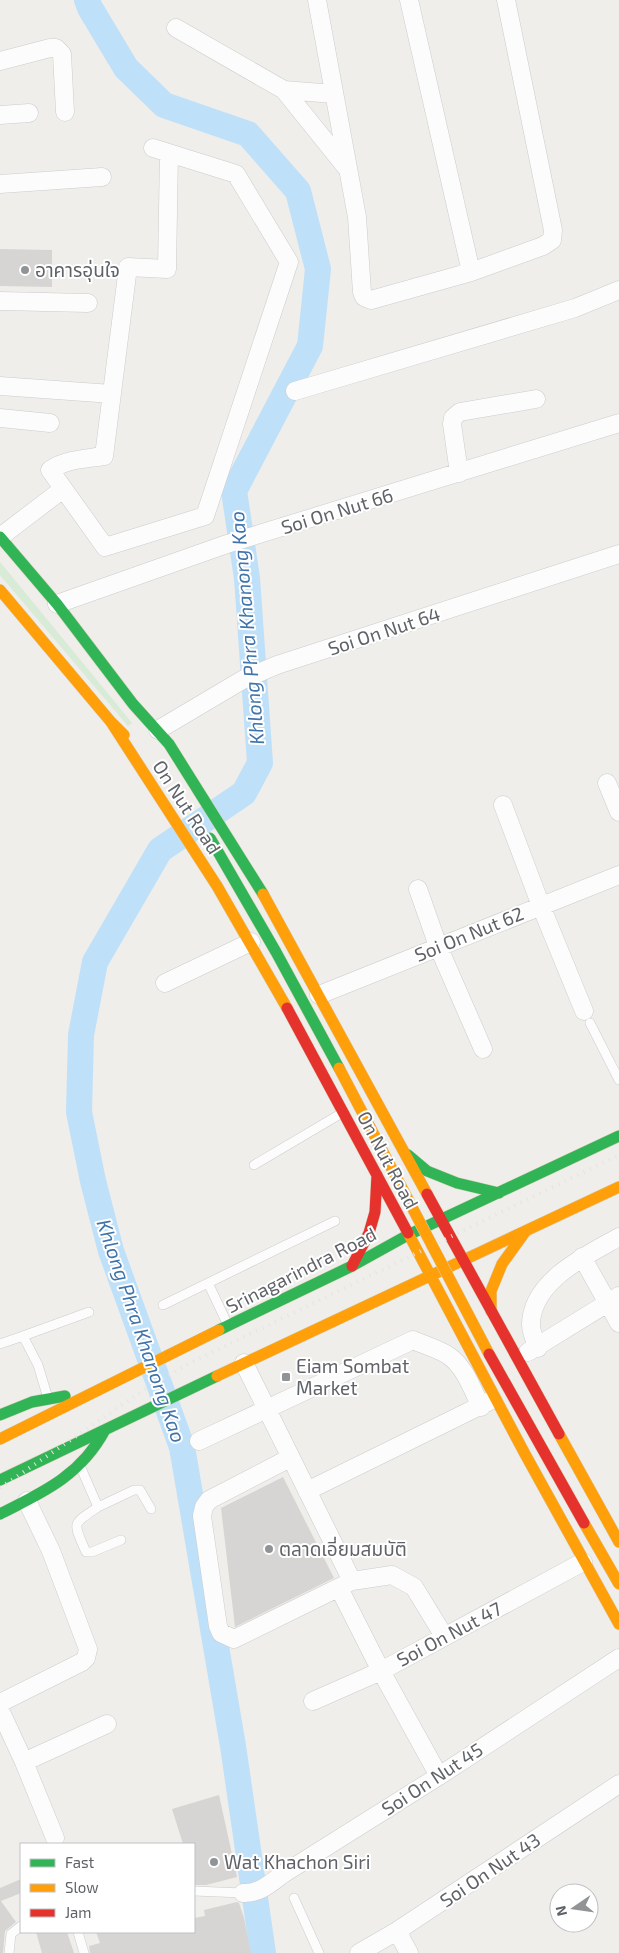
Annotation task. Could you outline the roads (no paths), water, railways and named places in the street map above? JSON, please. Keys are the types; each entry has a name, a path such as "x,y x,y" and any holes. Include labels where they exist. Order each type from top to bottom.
{"main road":[{"name":"On Nut Road","path":"0,537 57,604 133,704 158,730 180,759 252,874 407,1155 490,1311 618,1538"},
{"name":"On Nut Road","path":"0,590 111,722 152,764"},
{"name":"On Nut Road","path":"133,704 157,748"},
{"name":"On Nut Road","path":"111,722 224,896 250,942 377,1175 484,1380 488,1403 619,1624"},
{"name":"On Nut Road","path":"205,830 260,922 318,1028 461,1302 619,1584"},
{"path":"346,1117 363,1129 373,1128 380,1120 380,1106"},
{"name":"Srinagarindra Road","path":"0,1439 352,1266 408,1235 619,1136"},
{"path":"407,1155 427,1171 457,1183 499,1193"},
{"path":"352,1266 369,1233 374,1212 377,1175"},
{"path":"0,1480 154,1405 619,1187"},
{"path":"490,1311 491,1291 502,1264 526,1231"},
{"path":"369,1304 407,1299"},
{"path":"431,1302 439,1307 456,1327"},
{"path":"484,1380 490,1364 498,1355 508,1354 516,1358"},
{"path":"0,1414 24,1404 48,1398 91,1393"},
{"path":"0,1514 27,1501 80,1466 94,1450 106,1428"}],"street":[{"path":"302,0 308,2 317,0 357,217 362,292 364,298 371,300 471,272 543,246 552,240 553,230 506,0"},
{"path":"408,0 471,272"},
{"path":"176,28 284,90 348,170"},
{"path":"0,61 56,48 62,54 65,112"},
{"path":"284,90 334,94"},
{"path":"0,115 30,113"},
{"path":"161,150 236,174 289,262 205,516 105,547 50,470 68,461 104,456 112,394 128,267 167,269 161,150"},
{"path":"0,184 102,177"},
{"path":"296,392 575,308 619,290"},
{"path":"0,301 88,304"},
{"path":"0,386 112,394"},
{"path":"459,473 452,424 453,418 460,412 536,399"},
{"path":"0,418 50,423"},
{"name":"Soi On Nut 66","path":"57,604 227,544 619,423"},
{"path":"0,537 63,489"},
{"name":"Soi On Nut 64","path":"158,730 244,679 278,665 619,554"},
{"path":"0,619 15,608"},
{"path":"607,783 619,812"},
{"path":"503,805 541,906 587,1017"},
{"name":"Soi On Nut 62","path":"319,995 619,875"},
{"path":"418,889 438,946 483,1049"},
{"path":"165,984 250,942"},
{"path":"538,1348 531,1326 533,1313 553,1278 582,1258 619,1237"},
{"path":"582,1258 613,1300 619,1322"},
{"path":"516,1358 538,1348 613,1300"},
{"path":"199,1442 412,1340 448,1355 488,1403 306,1491"},
{"path":"244,1364 306,1491 381,1671 438,1776"},
{"path":"290,1458 225,1490 209,1500 204,1507 202,1516 218,1626 221,1634 234,1639 345,1584 392,1576 414,1587 444,1636"},
{"path":"0,1703 82,1662 86,1658 88,1650 51,1551 27,1501"},
{"name":"Soi On Nut 47","path":"313,1702 381,1671 583,1562"},
{"name":"Soi On Nut 45","path":"253,1891 438,1776 619,1658"},
{"path":"0,1710 24,1762 55,1838"},
{"path":"24,1762 107,1724"},
{"name":"Soi On Nut 43","path":"359,1953 397,1931 619,1784"},
{"path":"397,1931 409,1953"}],"lane":[{"path":"587,1017 619,1080"},
{"path":"254,1165 346,1117"},
{"path":"163,1305 335,1221"},
{"path":"208,1283 228,1326"},
{"path":"0,1344 89,1312"},
{"path":"23,1336 38,1365 48,1398"},
{"path":"80,1466 98,1507"},
{"path":"121,1540 92,1552 86,1552 76,1525 78,1520 98,1507 134,1490 140,1490 151,1508"},
{"path":"195,1891 253,1891"},
{"path":"294,1898 319,1953"},
{"path":"9,1953 11,1934 20,1927"},
{"path":"78,1933 84,1953"}],"waterway":[{"name":"Khlong Phra Khanong Kao","path":"87,0 126,68 164,105 248,134 298,191 318,269 310,346 234,491 247,578 260,763 244,793 160,850 95,962 81,1035 79,1112 93,1181 111,1251 182,1447 233,1746 263,1953"}],"railway":[{"path":"0,1488 141,1392 188,1364 619,1155"}],"place":[{"name":"อาคารอุ่นใจ","path":"25,270"},
{"name":"Eiam Sombat Market","path":"286,1377"},
{"name":"ตลาดเอี่ยมสมบัติ","path":"269,1549"},
{"name":"Wat Khachon Siri","path":"214,1862"}]}
